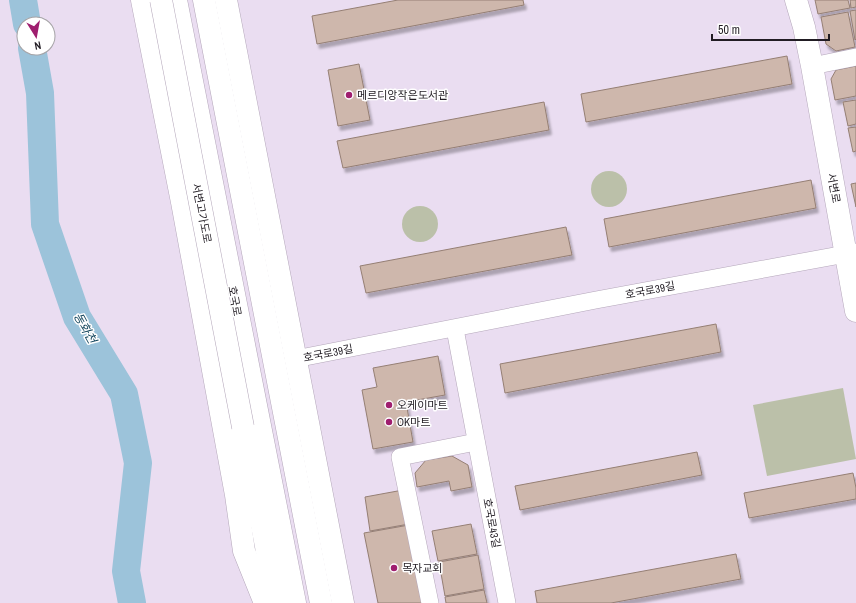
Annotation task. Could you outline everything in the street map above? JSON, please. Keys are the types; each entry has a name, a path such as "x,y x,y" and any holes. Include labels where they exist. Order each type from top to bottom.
{"main road":[{"path":"142,0 182,202 236,495 244,551 265,603"},
{"name":"서변고가도로","path":"161,0 277,603"},
{"name":"호국로","path":"176,0 295,603"},
{"path":"204,0 321,603"},
{"path":"226,0 343,603"},
{"name":"서변로","path":"796,0 804,27 851,253 856,311"},
{"path":"182,202 202,132"}],"street":[{"path":"812,66 856,57"},
{"name":"호국로39길","path":"295,359 455,329 596,300 851,253"},
{"path":"430,603 400,457 476,442 455,329"},
{"name":"호국로43길","path":"476,442 508,603"}],"green space":[{"path":"613,171 622,176 626,182 626,196 622,202 613,207 605,207 596,202 592,196 591,185 596,176 602,172"},
{"path":"424,206 433,211 437,217 437,231 433,237 424,242 416,242 407,237 403,231 402,220 407,211 413,207"},
{"path":"843,388 856,459 767,476 753,405"}],"building":[{"path":"398,0 523,0 524,5 317,44 312,16"},
{"path":"815,0 848,0 850,8 818,14"},
{"path":"850,0 856,0 856,7 851,8"},
{"path":"856,10 856,39 855,40 850,11"},
{"path":"848,12 855,47 836,51 826,44 821,17"},
{"path":"787,56 792,84 586,122 581,94"},
{"name":"메르디앙작은도서관","path":"359,64 370,120 338,126 328,70"},
{"path":"856,66 856,96 835,100 831,79 836,70"},
{"path":"856,100 856,124 848,126 843,102"},
{"path":"544,102 549,130 343,168 337,141"},
{"path":"856,127 856,151 853,152 848,128"},
{"path":"811,180 816,208 609,247 604,219"},
{"path":"856,183 856,207 851,184"},
{"path":"566,227 572,255 366,293 360,266"},
{"path":"716,324 721,352 505,393 500,364"},
{"name":"OK마트","path":"438,356 445,395 406,402 413,442 373,449 362,390 377,387 373,368"},
{"path":"697,452 702,475 520,510 515,486"},
{"path":"452,456 468,465 472,487 451,491 449,481 417,487 415,473 426,460"},
{"path":"853,473 856,488 856,499 749,518 744,493"},
{"path":"403,490 409,524 370,531 365,497"},
{"path":"471,524 477,554 438,561 432,531"},
{"name":"목자교회","path":"409,525 424,603 378,603 364,533"},
{"path":"736,554 741,579 611,603 537,603 535,591"},
{"path":"478,555 484,589 445,596 439,562"},
{"path":"484,590 487,603 446,603 445,597"}],"waterway":[{"name":"동화천","path":"23,0 26,16"},
{"name":"동화천","path":"33,56 40,93 45,224 77,317 124,394 138,463 126,571 132,603"}],"place":[{"name":"메르디앙작은도서관","path":"349,95"},
{"name":"오케이마트","path":"389,405"},
{"name":"OK마트","path":"389,422"},
{"name":"목자교회","path":"394,568"}]}
